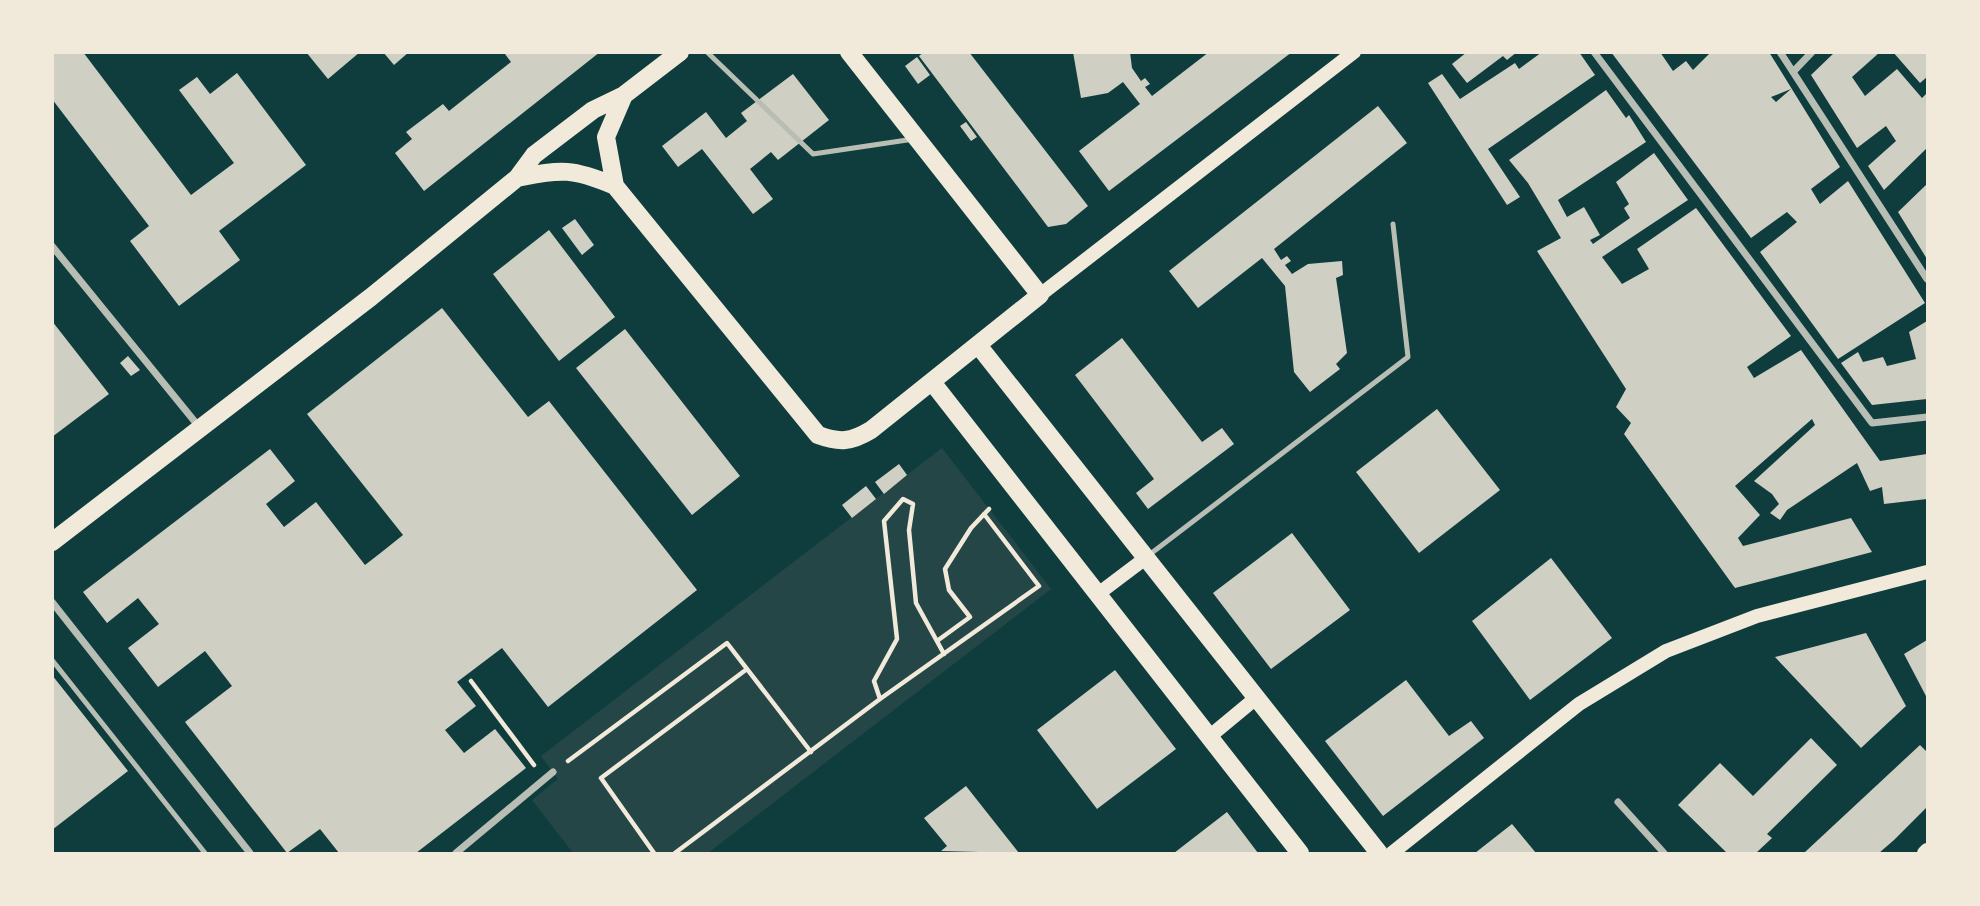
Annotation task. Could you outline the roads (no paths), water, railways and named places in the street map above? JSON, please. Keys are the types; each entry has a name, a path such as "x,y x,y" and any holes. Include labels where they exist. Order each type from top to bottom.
{"main road":[{"path":"52,542 371,297 517,178 534,155 593,110 624,95 680,52"},
{"path":"849,52 1040,295"},
{"path":"624,95 606,137 615,186 818,435 837,442 853,440 933,382 1077,265 1354,52"},
{"path":"517,178 560,169 580,172 615,186"},
{"path":"978,345 1379,853"},
{"path":"933,382 1300,853"},
{"path":"1098,594 1147,557"},
{"path":"1392,853 1579,704 1666,651 1757,616 1927,572"},
{"path":"1209,737 1256,698"}],"street":[{"path":"1594,52 1872,423 1927,417"},
{"path":"1780,52 1927,279"},
{"path":"1793,72 1812,52"},
{"path":"52,246 200,429"},
{"path":"52,602 250,853"},
{"path":"456,853 553,772"},
{"path":"1618,802 1664,853"}],"lane":[{"path":"707,52 813,154 917,139"},
{"path":"1147,557 1408,356 1393,224"},
{"path":"52,660 205,853"}]}
